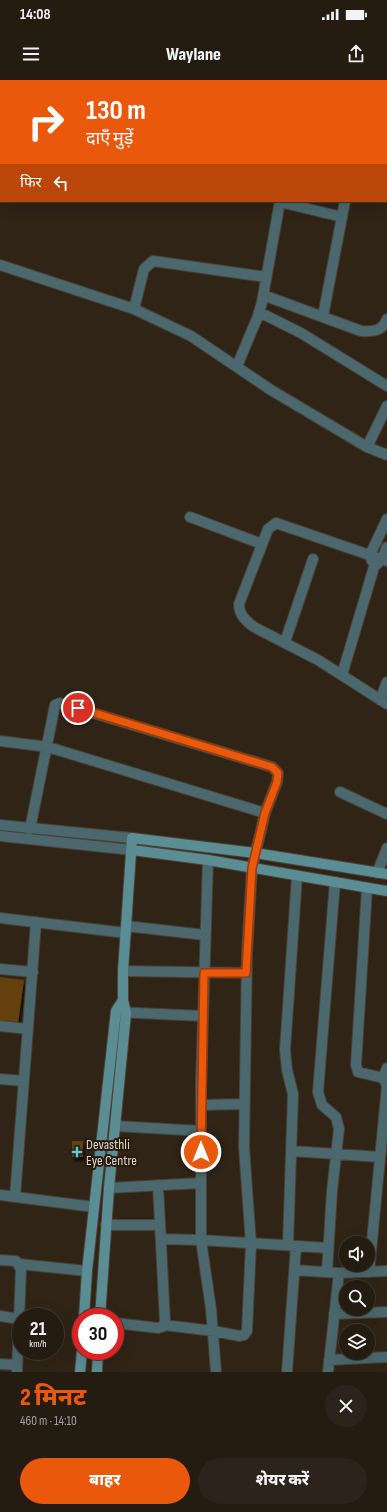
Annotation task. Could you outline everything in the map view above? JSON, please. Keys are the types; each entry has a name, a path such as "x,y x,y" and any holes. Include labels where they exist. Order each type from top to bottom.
{"main road":[{"path":"85,1308 94,1207 123,1000 123,971 132,838 255,853 382,874"},
{"path":"132,850 208,860 387,891"},
{"path":"101,1308 109,1188 116,1126 121,1012"},
{"path":"80,1372 81,1360"},
{"path":"97,1372 98,1360"}],"street":[{"path":"237,366 259,312 280,202"},
{"path":"284,202 342,217"},
{"path":"323,316 345,202"},
{"path":"134,309 144,269 154,260 266,277"},
{"path":"0,266 134,309 191,336 271,390 367,447 387,456"},
{"path":"263,295 369,332 380,329 385,324 387,318"},
{"path":"259,312 302,333 387,386"},
{"path":"367,447 387,406"},
{"path":"190,517 262,544"},
{"path":"342,675 374,567 370,555 387,519"},
{"path":"384,560 276,523 268,529 238,609 245,620 254,627 318,660 384,702 387,682"},
{"path":"374,567 384,560 387,547"},
{"path":"284,642 312,559"},
{"path":"30,829 48,747 53,708 57,704 63,703 272,767 276,770 279,777 265,813 252,868 246,973 244,1104 244,1147 251,1244 246,1334 240,1336 164,1325 158,1328 124,1324"},
{"path":"0,741 48,747 265,813"},
{"path":"340,792 387,814"},
{"path":"0,825 132,838"},
{"path":"0,836 132,850"},
{"path":"382,874 387,848"},
{"path":"208,860 201,1105 201,1240 213,1331 216,1372"},
{"path":"287,1372 295,1270 292,1245 293,1094 287,1070 285,1050 297,876"},
{"path":"327,1272 332,1191 339,1122 336,1117 322,1105 318,1092 335,882"},
{"path":"367,888 356,1065 358,1072 386,1083"},
{"path":"0,918 126,930 206,935"},
{"path":"15,1197 36,922"},
{"path":"0,969 32,972"},
{"path":"123,971 246,973"},
{"path":"121,1012 203,1016"},
{"path":"0,1026 28,1029"},
{"path":"372,1236 387,1068"},
{"path":"0,1078 24,1081"},
{"path":"201,1105 244,1104"},
{"path":"116,1126 201,1131"},
{"path":"292,1151 380,1157"},
{"path":"109,1188 201,1183"},
{"path":"158,1185 166,1318 164,1325"},
{"path":"0,1195 94,1207"},
{"path":"106,1225 160,1225"},
{"path":"161,1239 328,1248"},
{"path":"0,1260 16,1261 19,1264 87,1271"},
{"path":"19,1264 21,1271 19,1308"},
{"path":"295,1270 339,1273 369,1272"},
{"path":"375,1272 387,1271"},
{"path":"328,1372 339,1273"},
{"path":"334,1314 387,1312"},
{"path":"0,1316 12,1317"},
{"path":"329,1360 387,1357"},
{"path":"0,1364 17,1368"}],"building":[{"path":"0,977 24,980 18,1024 0,1022"},
{"path":"72,1141 83,1141 83,1157 72,1157"}],"place":[{"name":"Devasthli Eye Centre","path":"77,1152"}],"route":[{"path":"78,708 272,767 278,773 279,777 265,813 252,868 246,973 204,973 201,1152"}]}
